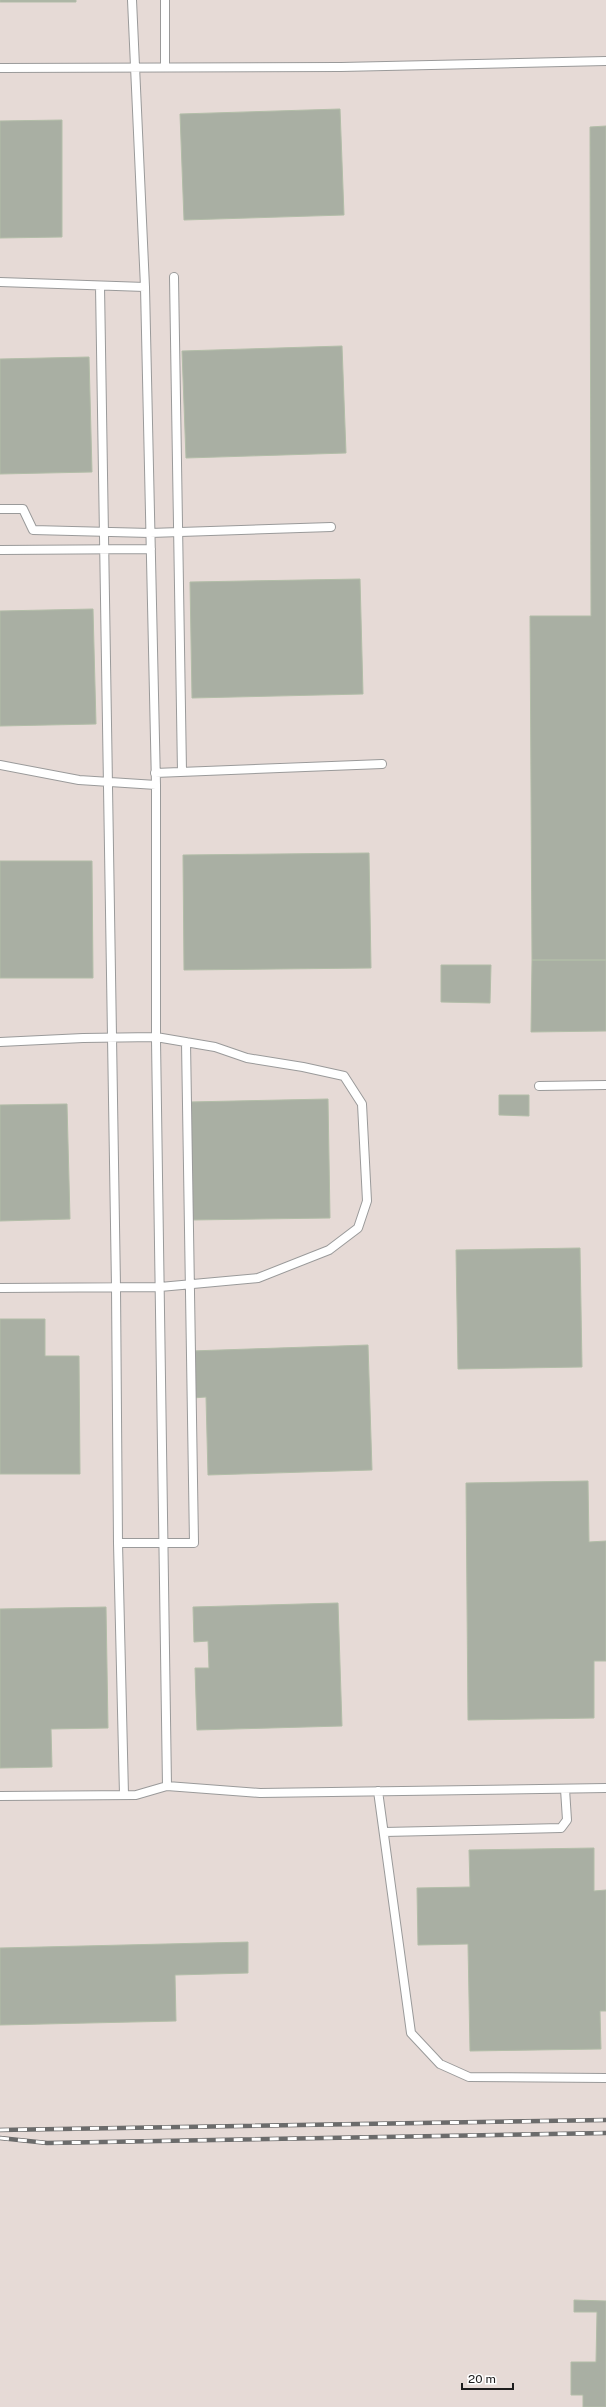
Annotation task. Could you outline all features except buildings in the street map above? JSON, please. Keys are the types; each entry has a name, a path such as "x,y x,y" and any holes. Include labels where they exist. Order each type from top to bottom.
{"lane":[{"path":"132,0 145,287 156,773 156,1037 168,1786"},
{"path":"165,0 165,67"},
{"path":"0,68 349,67 606,61"},
{"path":"174,277 182,772"},
{"path":"0,282 145,287"},
{"path":"100,286 116,1287 118,1543 124,1795"},
{"path":"0,509 23,509 33,530 150,533 331,527"},
{"path":"0,550 151,549"},
{"path":"156,773 382,764"},
{"path":"0,765 79,780 156,785"},
{"path":"0,1042 111,1037 156,1037 215,1047 247,1058 304,1066 344,1076 362,1104 367,1201 358,1228 329,1250 258,1278 160,1287 0,1288"},
{"path":"118,1543 194,1543 188,1284 186,1042"},
{"path":"539,1086 606,1085"},
{"path":"0,1796 124,1795 136,1794 168,1786 260,1793 606,1788"},
{"path":"384,1832 561,1828 567,1820 565,1789"},
{"path":"378,1791 411,2033 440,2064 469,2077 606,2078"}],"shaded area":[{"path":"0,0 606,0 606,2407 0,2407"}],"railway":[{"path":"0,2130 606,2120"},
{"path":"0,2138 47,2143 606,2133"}]}
